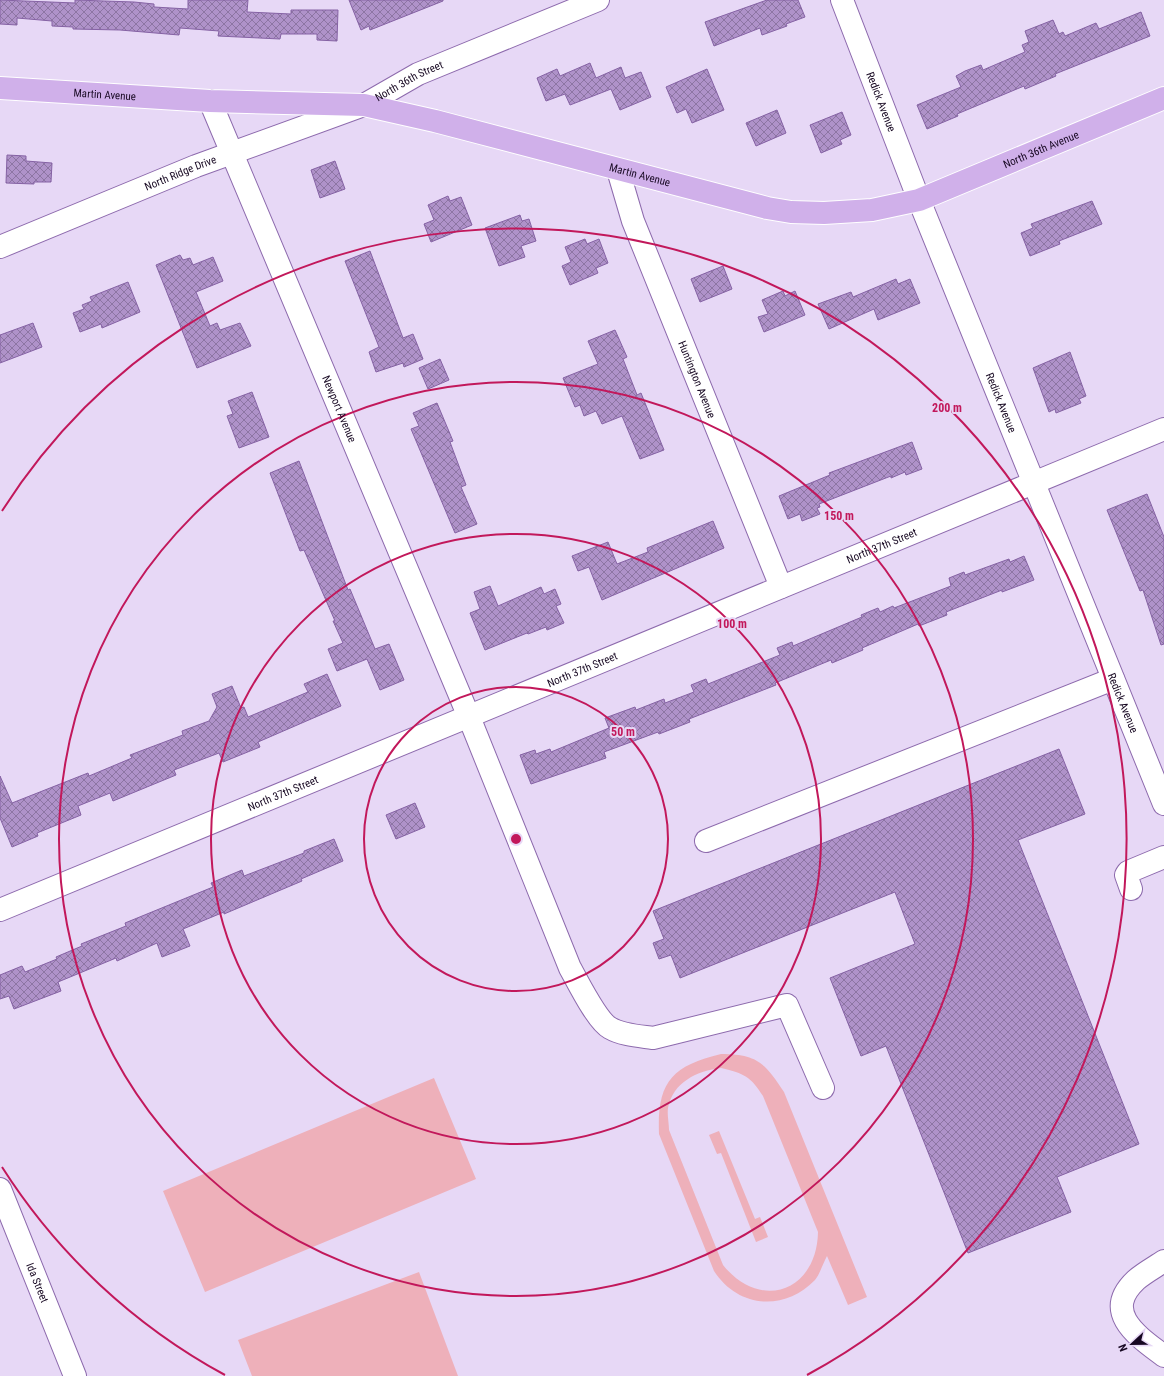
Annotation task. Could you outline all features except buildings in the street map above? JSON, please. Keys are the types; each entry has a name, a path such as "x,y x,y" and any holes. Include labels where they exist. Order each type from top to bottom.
{"main road":[{"name":"Martin Avenue","path":"0,88 210,101"},
{"name":"North 36th Avenue","path":"919,200 1164,98"},
{"name":"North 36th Street","path":"210,101 364,105"},
{"name":"Martin Avenue","path":"364,105 435,121 767,208 792,212 824,213 872,210 919,200"}],"street":[{"name":"North 36th Street","path":"364,105 418,74 598,0"},
{"name":"Redick Avenue","path":"842,0 919,200 1113,679 1157,764 1164,804"},
{"name":"Newport Avenue","path":"210,101 469,717 570,968 591,1006 609,1028 630,1035 653,1038 787,1005 823,1088"},
{"name":"North Ridge Drive","path":"0,246 232,152 364,105"},
{"name":"Huntington Avenue","path":"618,170 633,221 781,588"},
{"name":"North 37th Street","path":"0,910 1164,429"},
{"path":"706,842 1113,679"},
{"path":"1131,889 1126,875 1128,872 1164,857"},
{"name":"Ida Street","path":"0,1189 75,1376"},
{"path":"1164,1261 1136,1280 1122,1301 1123,1312 1127,1324 1134,1333 1164,1356"}],"shaded area":[{"path":"721,1054 733,1054 752,1058 765,1067 784,1092 867,1297 848,1305 827,1256 815,1280 803,1290 790,1297 776,1301 748,1299 736,1293 724,1283 714,1271 659,1134 661,1102 670,1079 690,1064","holes":["721,1068 741,1074 750,1080 763,1096 818,1232 815,1252 808,1269 798,1281 784,1288 769,1291 754,1288 738,1279 723,1265 669,1130 668,1108 675,1091 687,1079 695,1075"]},
{"path":"434,1078 476,1179 205,1292 163,1191"},
{"path":"719,1131 755,1219 760,1217 768,1237 756,1242 721,1153 717,1154 709,1135"},
{"path":"419,1272 458,1376 252,1376 238,1340"}]}
